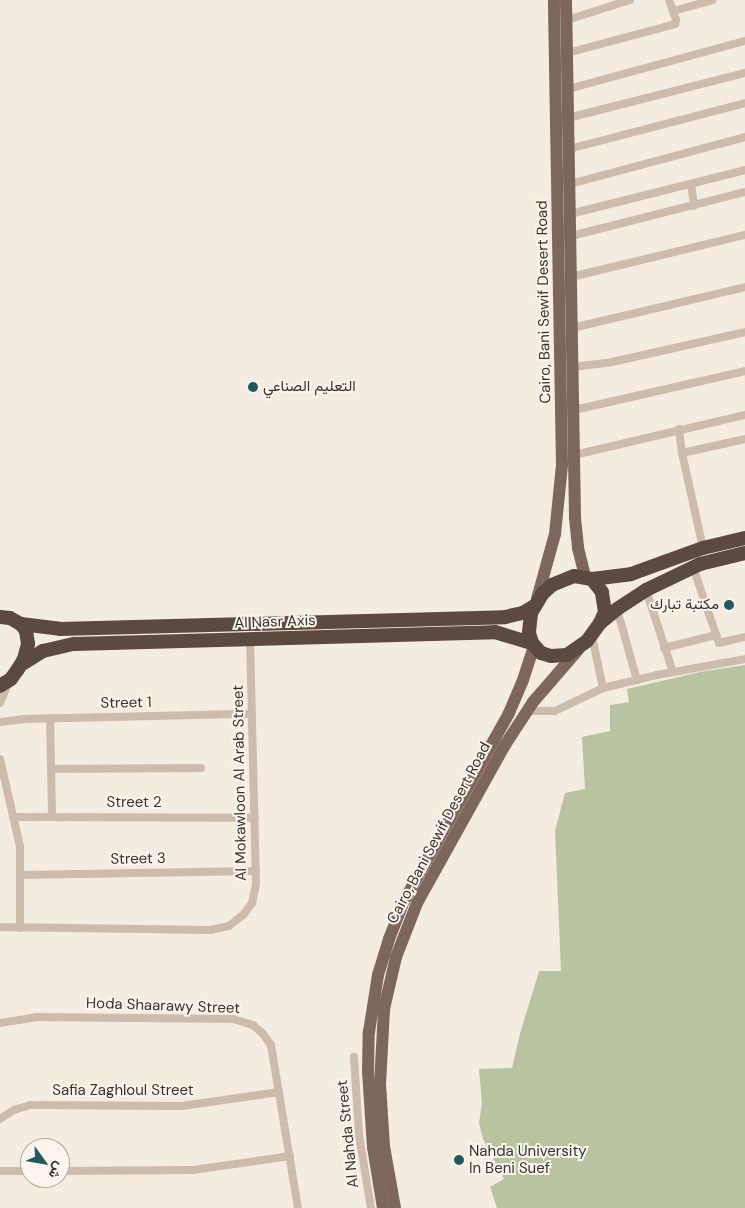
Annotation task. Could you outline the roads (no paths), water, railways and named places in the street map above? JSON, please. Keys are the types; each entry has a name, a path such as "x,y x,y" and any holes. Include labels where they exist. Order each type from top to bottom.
{"highway":[{"path":"589,578 602,592 605,612 592,636 567,655 556,657 542,653 533,645 528,626 535,604 552,585 574,576 589,578 618,577 654,567 703,548 745,538"},
{"path":"600,623 616,610 662,581 715,559 745,553"},
{"path":"654,567 651,572 653,578 662,581"},
{"name":"Al Nasr Axis","path":"0,617 10,618 21,624 60,630 505,617 523,613 535,604"},
{"path":"5,682 22,664 28,644 26,631 21,624"},
{"name":"Al Nasr Axis","path":"22,664 43,651 66,645 496,632 533,645"}],"main road":[{"name":"Cairo, Bani Sewif Desert Road","path":"554,0 569,149 575,518 578,548 589,578"},
{"name":"Cairo, Bani Sewif Desert Road","path":"535,604 551,551 558,517 563,447 564,114 568,89 566,0"},
{"path":"558,517 575,518"},
{"name":"Cairo, Bani Sewif Desert Road","path":"392,1208 365,1124 369,1032 374,993 383,957 404,901 480,755 517,697 533,645"},
{"name":"Cairo, Bani Sewif Desert Road","path":"392,1208 384,1146 380,1084 382,1026 391,976 402,939 418,903 505,744 527,711 581,646"}],"street":[{"path":"567,20 630,0"},
{"path":"567,53 672,25 676,20 670,0"},
{"path":"673,11 713,0"},
{"path":"568,89 745,41"},
{"path":"564,114 745,73"},
{"path":"569,149 745,103"},
{"path":"570,184 745,136"},
{"path":"570,214 745,170"},
{"path":"691,184 694,206"},
{"path":"570,236 745,192"},
{"path":"571,277 745,235"},
{"path":"572,328 745,286"},
{"path":"573,367 612,362 745,332"},
{"path":"574,410 745,371"},
{"path":"574,454 745,415"},
{"path":"679,429 682,453 703,548"},
{"path":"682,453 745,439"},
{"path":"693,567 720,644 745,637"},
{"path":"646,590 673,672"},
{"path":"616,610 637,680"},
{"path":"664,648 716,635"},
{"path":"592,636 603,688"},
{"name":"Al Mokawloon Al Arab Street","path":"0,927 216,930 234,923 248,909 256,891 250,639"},
{"path":"527,711 555,711 603,688 673,672 745,659"},
{"path":"0,704 5,682"},
{"name":"Street 1","path":"0,722 16,719 252,714"},
{"path":"50,718 52,817"},
{"path":"0,759 20,846 20,928"},
{"path":"51,769 200,768"},
{"name":"Street 2","path":"13,817 255,818"},
{"name":"Street 3","path":"21,875 256,871"},
{"name":"Hoda Shaarawy Street","path":"0,1023 36,1017 240,1020 258,1029 271,1045 298,1208"},
{"name":"Al Nahda Street","path":"354,1057 365,1124 371,1208"},
{"name":"Safia Zaghloul Street","path":"0,1119 14,1110 30,1105 182,1106 279,1092"},
{"path":"70,1171 193,1170 290,1156"},
{"path":"0,1171 20,1171"}],"place":[{"name":"التعليم الصناعي","path":"253,387"},
{"name":"مكتبة تبارك","path":"729,605"},
{"name":"Nahda University In Beni Suef","path":"459,1160"}]}
